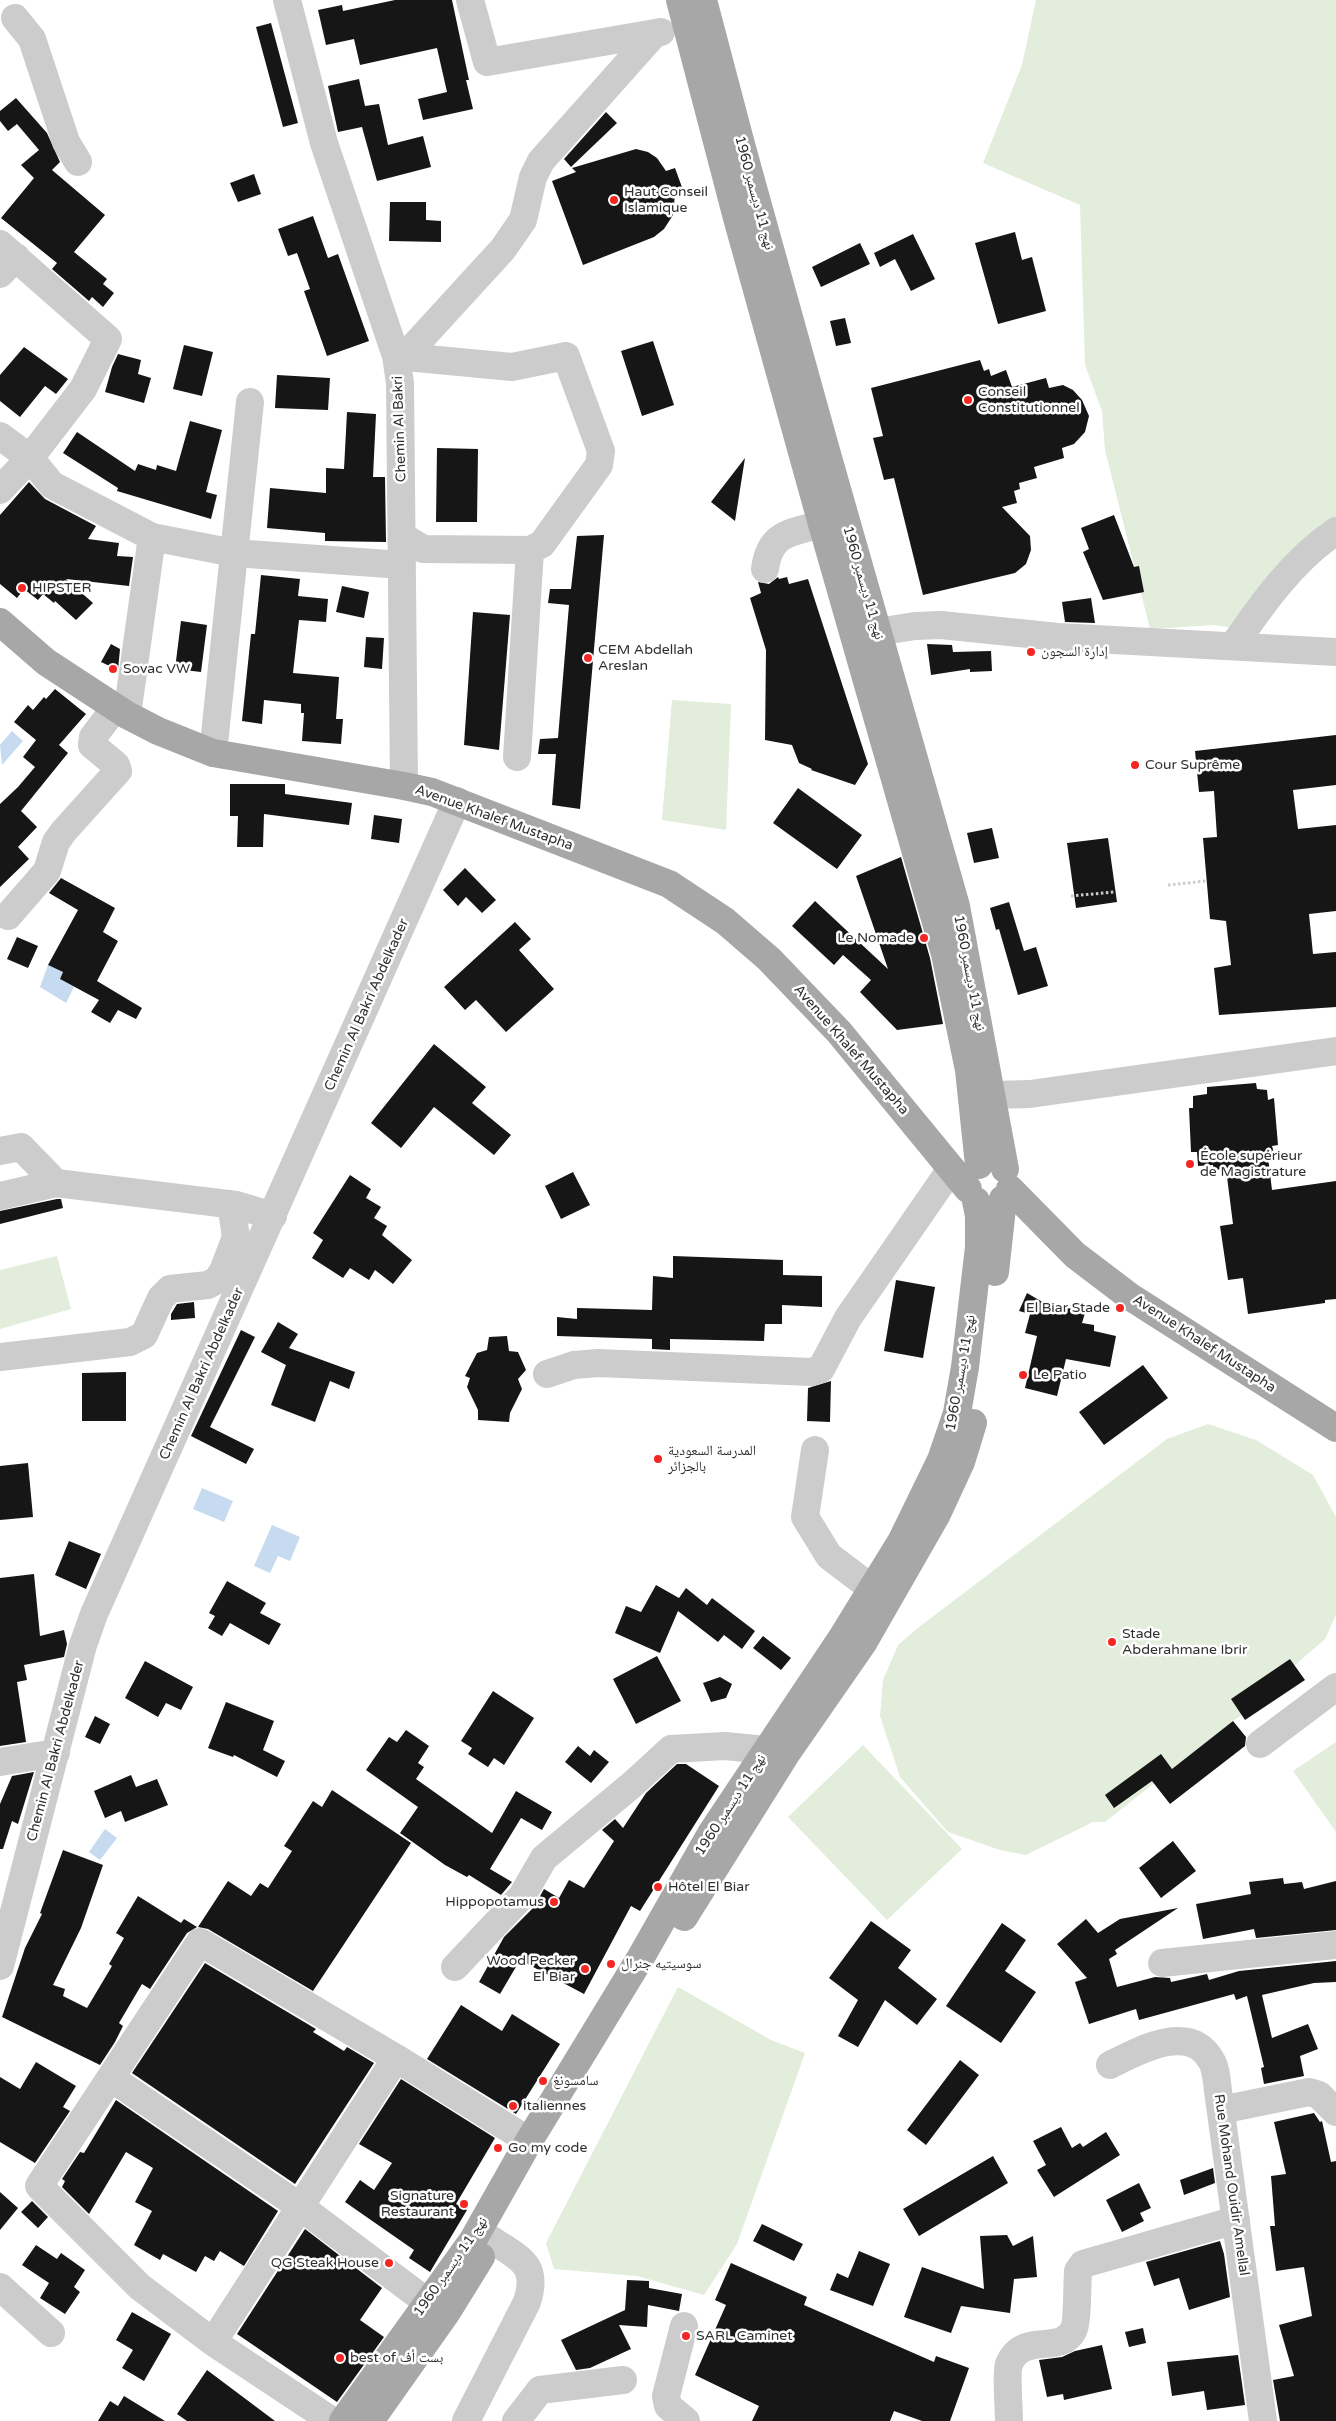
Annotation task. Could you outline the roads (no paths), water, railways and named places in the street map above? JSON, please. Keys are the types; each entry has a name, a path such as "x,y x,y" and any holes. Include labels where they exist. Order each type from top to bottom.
{"main road":[{"name":"نهج 11 ديسمبر 1960","path":"370,2421 446,2312 492,2240 644,1978 786,1754 863,1643 937,1514 962,1462 979,1396 986,1187 992,1095 956,906 877,632 742,148 703,0"},
{"name":"نهج 11 ديسمبر 1960","path":"343,2421 473,2240 529,2141 641,1957 712,1832 874,1587 902,1540 941,1460 957,1413 965,1367 979,1247 979,1216 986,1187 969,1070 945,954 737,218 684,11"},
{"name":"Avenue Khalef Mustapha","path":"0,622 46,662 121,712 158,731 213,753 404,786 457,801 669,884 725,921 768,959 839,1032 920,1130 986,1187 1130,1296 1336,1428"}],"street":[{"name":"Chemin Al Bakri","path":"287,0 324,143 400,356 404,786"},
{"path":"470,0 487,62 655,33"},
{"path":"400,356 503,249 523,220 533,177 541,161 655,33 684,11"},
{"path":"13,17 32,38 66,142 78,162"},
{"path":"0,490 30,458 83,389 108,339 5,259"},
{"path":"400,356 512,367 566,356 601,451 599,465 542,544 530,550 423,549 402,536"},
{"path":"213,753 250,402"},
{"path":"0,436 30,458 52,485 152,537 234,553 402,565"},
{"path":"765,569 767,554 774,543 784,536 822,524"},
{"path":"1233,646 1269,594 1293,567 1336,531"},
{"path":"8,916 47,871 56,842 64,831 118,771 116,765 92,745 93,737 121,712 152,537"},
{"path":"517,757 530,550"},
{"path":"877,632 915,626 941,625 1058,637 1336,652"},
{"name":"Chemin Al Bakri Abdelkader","path":"0,1966 83,1645 94,1614 457,801"},
{"path":"992,1095 1030,1094 1336,1051"},
{"path":"0,1151 21,1147 56,1183"},
{"path":"0,1196 56,1183 232,1204 273,1216"},
{"path":"547,1374 574,1366 598,1363 811,1372 821,1369 848,1318 986,1187"},
{"path":"0,1357 130,1342 144,1336 160,1298 170,1289 208,1285 217,1280 223,1271 236,1237 232,1204"},
{"path":"814,1450 805,1517 828,1556 862,1581 874,1587"},
{"path":"1260,1744 1336,1687"},
{"path":"455,1967 522,1896 544,1858 634,1783 671,1749 725,1746 766,1750"},
{"path":"0,1762 56,1753"},
{"path":"332,2421 214,2342 140,2287 39,2186 200,1942 396,2058 529,2141"},
{"path":"1162,1963 1336,1945"},
{"name":"Rue Mohand Ouidir Amellal","path":"1110,2065 1162,2042 1181,2041 1198,2047 1212,2060 1221,2110 1264,2421"},
{"path":"214,2342 302,2208 396,2058"},
{"path":"111,2078 302,2208 427,2302"},
{"path":"1221,2110 1309,2092 1319,2095 1336,2112"},
{"path":"1009,2421 1009,2364 1021,2349 1032,2344 1057,2343 1067,2339 1074,2330 1078,2270 1083,2264 1236,2220"},
{"path":"466,2421 527,2302 532,2284 529,2271 522,2260 492,2240"},
{"path":"0,2287 51,2333"},
{"path":"684,2326 666,2396 668,2406 686,2421"},
{"path":"516,2421 540,2390 623,2380"}],"water":[{"path":"12,731 23,741 2,765 0,745"},
{"path":"48,965 63,972 60,979 74,987 66,1003 40,987"},
{"path":"202,1488 233,1501 224,1522 193,1509"},
{"path":"272,1525 300,1537 290,1561 278,1556 270,1573 254,1566"},
{"path":"105,1829 117,1838 100,1860 89,1852"}],"place":[{"name":"Haut Conseil Islamique","path":"614,200"},
{"name":"Conseil Constitutionnel","path":"968,400"},
{"name":"HIPSTER","path":"22,588"},
{"name":"إدارة السجون","path":"1031,652"},
{"name":"CEM Abdellah Areslan","path":"588,658"},
{"name":"Sovac VW","path":"113,669"},
{"name":"Cour Suprême","path":"1135,765"},
{"name":"Le Nomade","path":"924,938"},
{"name":"École supérieur de Magistrature","path":"1190,1164"},
{"name":"El Biar Stade","path":"1120,1308"},
{"name":"Le Patio","path":"1023,1375"},
{"name":"المدرسة السعودية بالجزائر","path":"658,1459"},
{"name":"Stade Abderahmane Ibrir","path":"1112,1642"},
{"name":"Hôtel El Biar","path":"658,1887"},
{"name":"Hippopotamus","path":"554,1902"},
{"name":"سوسيتيه جنرال","path":"611,1964"},
{"name":"Wood Pecker El Biar","path":"585,1969"},
{"name":"سامسونغ","path":"543,2081"},
{"name":"italiennes","path":"513,2106"},
{"name":"Go my code","path":"498,2148"},
{"name":"Signature Restaurant","path":"464,2204"},
{"name":"QG Steak House","path":"389,2263"},
{"name":"SARL Caminet","path":"686,2336"},
{"name":"best of بست أف","path":"340,2358"}]}
